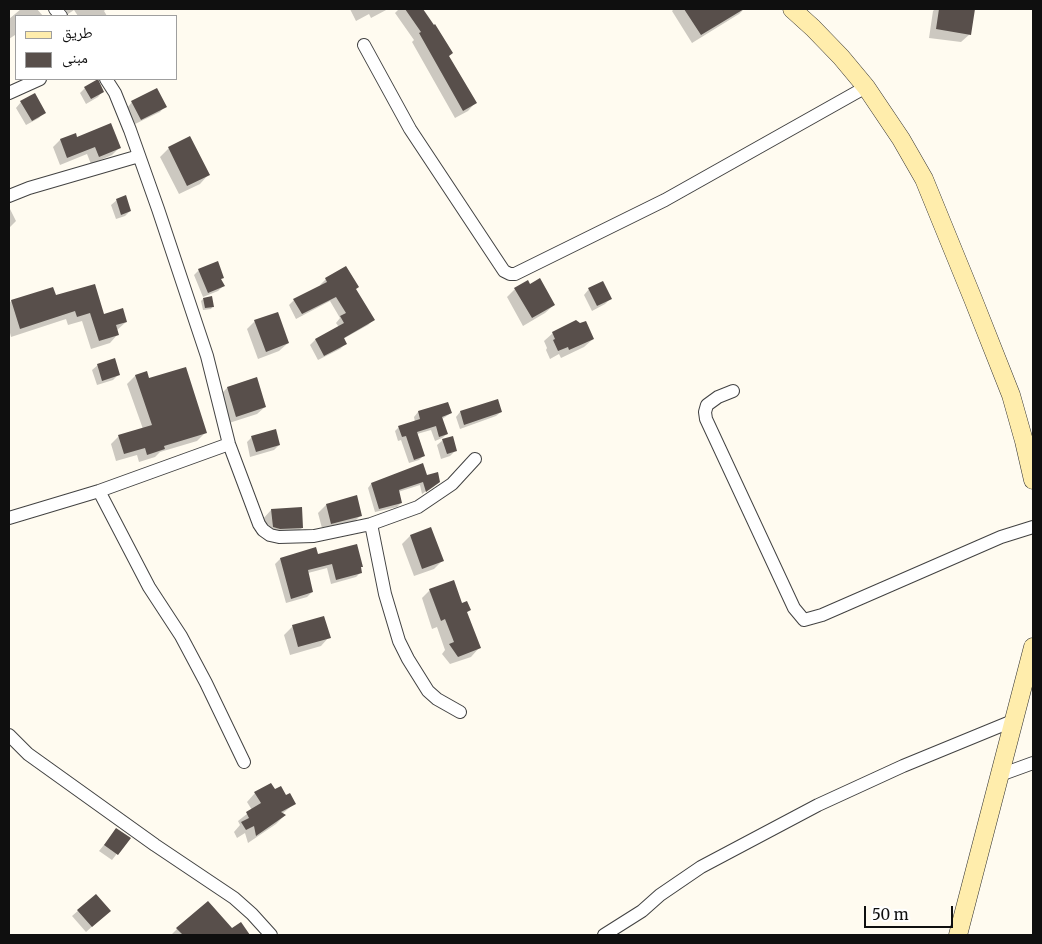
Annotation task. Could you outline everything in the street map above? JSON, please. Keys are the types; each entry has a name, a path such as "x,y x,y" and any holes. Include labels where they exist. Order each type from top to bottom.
{"main road":[{"path":"792,9 814,28 866,87 913,159 933,199 1011,395 1033,480"},
{"path":"814,9 814,28"},
{"path":"958,935 1033,647"}],"street":[{"path":"364,44 410,129 504,271 510,274 515,274 664,200 866,87"},
{"path":"9,93 38,80"},
{"path":"107,80 115,93 139,156 207,356 228,444 263,530 270,535 279,537 314,536 371,524 418,507 452,484 475,459"},
{"path":"9,196 29,188 139,156"},
{"path":"733,391 718,397 707,405 706,418 794,608 804,620 822,615 1001,537 1033,527"},
{"path":"9,518 99,491 228,444"},
{"path":"99,491 149,587 181,636 244,762"},
{"path":"371,524 385,594 399,642 428,691 437,699 460,712"},
{"path":"604,935 642,911 660,895 701,867 818,805 903,766 1015,720"},
{"path":"9,734 28,754 155,845 234,898 271,935"},
{"path":"1000,775 1033,763"}],"building":[{"path":"405,9 423,9 435,24 453,53 449,56 477,103 463,111 419,33 421,32"},
{"path":"684,9 744,9 701,35"},
{"path":"939,9 975,9 971,35 936,29"},
{"path":"98,80 104,92 91,99 84,87"},
{"path":"157,88 167,107 141,120 131,101"},
{"path":"35,93 46,113 32,121 20,101"},
{"path":"111,123 121,148 99,157 95,147 67,158 60,139 76,133 77,137"},
{"path":"190,136 210,175 187,186 168,147"},
{"path":"126,195 131,211 121,215 116,199"},
{"path":"218,261 224,278 221,279 225,286 208,293 198,269"},
{"path":"346,266 359,287 356,289 375,320 344,338 347,344 324,356 315,339 344,323 340,316 346,313 336,297 302,314 293,299 327,282 325,278"},
{"path":"540,278 555,305 532,318 514,288 528,280 530,284"},
{"path":"603,281 612,299 597,306 588,288"},
{"path":"95,284 104,314 123,308 127,322 116,325 119,335 99,341 90,313 77,317 75,311 20,329 11,300 53,287 56,295"},
{"path":"212,296 214,307 205,308 203,298"},
{"path":"278,312 289,343 266,352 254,320"},
{"path":"576,320 580,323 586,321 594,339 569,350 568,347 558,351 552,332"},
{"path":"115,358 120,375 102,381 97,364"},
{"path":"186,367 207,433 164,446 165,449 147,455 145,448 124,454 118,435 152,425 135,375 147,371 149,378"},
{"path":"257,377 266,407 236,417 227,387"},
{"path":"498,399 502,412 464,425 460,411"},
{"path":"448,402 452,413 442,417 448,434 439,437 436,426 417,432 425,456 414,460 406,436 402,437 398,426 420,419 418,411"},
{"path":"276,429 280,445 256,452 251,436"},
{"path":"453,436 457,451 447,454 442,439"},
{"path":"423,463 427,475 438,472 440,482 426,492 423,482 399,490 402,503 379,509 371,483"},
{"path":"357,495 362,516 331,524 326,504"},
{"path":"302,507 303,528 280,529 273,527 271,509"},
{"path":"431,527 444,561 422,569 410,535"},
{"path":"357,544 363,567 361,567 362,573 336,580 332,564 308,570 313,592 291,599 280,558 316,547 318,554"},
{"path":"454,580 462,603 467,601 471,610 467,612 481,648 458,657 449,644 454,642 445,619 441,621 429,589"},
{"path":"324,616 331,638 298,647 292,625"},
{"path":"271,783 275,789 281,786 286,795 290,793 296,804 281,812 286,815 256,836 254,826 246,830 241,822 249,818 246,812 261,803 254,792"},
{"path":"116,828 131,838 118,855 104,845"},
{"path":"96,894 111,911 92,927 77,910"},
{"path":"208,901 232,928 241,922 250,935 183,935 176,928"}]}
